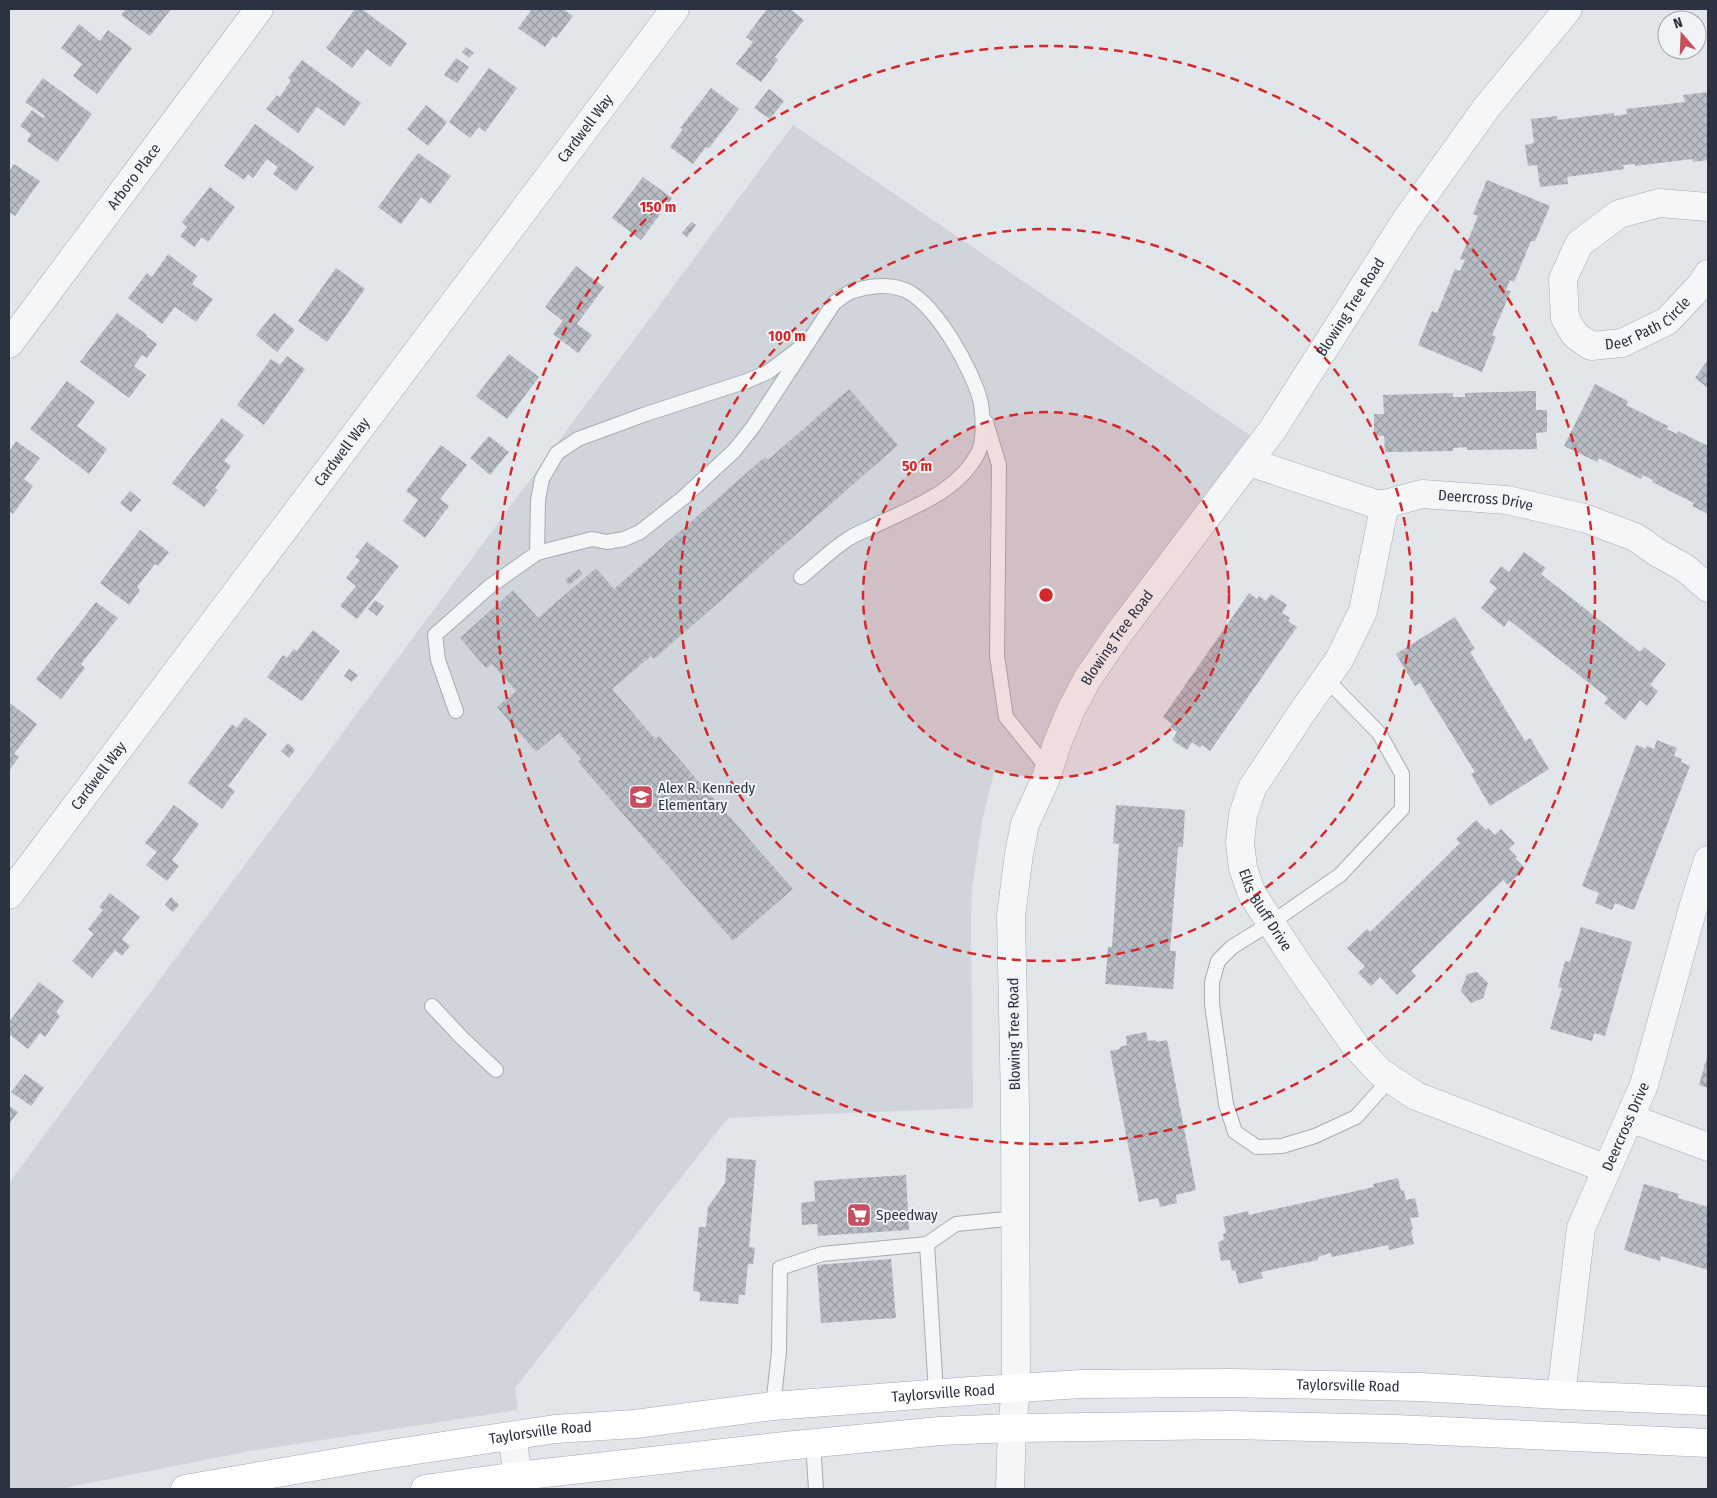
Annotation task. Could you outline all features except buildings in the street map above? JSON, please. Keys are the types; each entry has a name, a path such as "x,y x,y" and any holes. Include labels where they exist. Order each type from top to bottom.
{"main road":[{"name":"Taylorsville Road","path":"185,1489 370,1457 555,1429 635,1424 773,1406 1082,1384 1231,1383 1419,1387 1561,1395 1708,1400"},
{"path":"425,1489 519,1483 813,1443 940,1431 1012,1428 1231,1426 1395,1429 1708,1443"}],"street":[{"name":"Arboro Place","path":"9,344 259,9"},
{"name":"Cardwell Way","path":"12,883 675,9"},
{"name":"Blowing Tree Road","path":"1010,1489 1012,1428 1016,1389 1012,916 1025,824 1048,769 1056,744 1088,678 1278,421 1406,220 1487,107 1568,9"},
{"name":"Deer Path Circle","path":"1708,207 1659,203 1619,214 1579,244 1563,279 1565,318 1575,335 1591,346 1622,342 1667,321 1701,285 1708,274"},
{"name":"Deercross Drive","path":"1249,462 1376,504 1385,504 1422,494 1507,500 1584,518 1636,537 1658,553 1685,568 1708,588"},
{"name":"Elks Bluff Drive","path":"1385,504 1364,611 1339,660 1252,788 1243,815 1240,842 1243,868 1252,894 1297,963 1354,1044 1380,1072 1416,1096 1607,1169"},
{"name":"Deercross Drive","path":"1561,1395 1581,1228 1644,1085 1708,860"},
{"path":"1630,1118 1708,1147"},
{"path":"512,1436 519,1483"}],"lane":[{"path":"456,711 438,660 436,635 489,587 537,553 592,539 607,542 624,539 640,532 683,498 734,451 753,427 834,303 852,291 878,286 902,289 919,298 935,314 969,371 981,403 999,465 997,656 1006,718 1048,769"},
{"path":"537,553 538,500 542,479 557,453 578,439 768,372 808,342"},
{"path":"801,577 848,538 923,503 963,474 972,464 979,450 983,432 981,403"},
{"path":"1326,679 1379,733 1402,774 1402,809 1340,875 1271,923 1232,947 1218,961 1212,982 1212,1004 1226,1104 1235,1132 1257,1147 1282,1146 1315,1136 1356,1117 1390,1079"},
{"path":"432,1006 496,1070"},
{"path":"773,1406 779,1352 780,1268 822,1254 926,1244 956,1224 1016,1218"},
{"path":"926,1244 936,1393"},
{"path":"813,1443 816,1489"}],"shaded area":[{"name":"Alex R. Kennedy Elementary","path":"793,125 1251,436 1047,734 1031,777 995,768 983,817 972,887 973,1108 728,1118 515,1388 518,1410 250,1451 59,1489 9,1489 9,1183"}],"place":[{"name":"Alex R. Kennedy Elementary","path":"641,797"},
{"name":"Speedway","path":"859,1215"}]}
